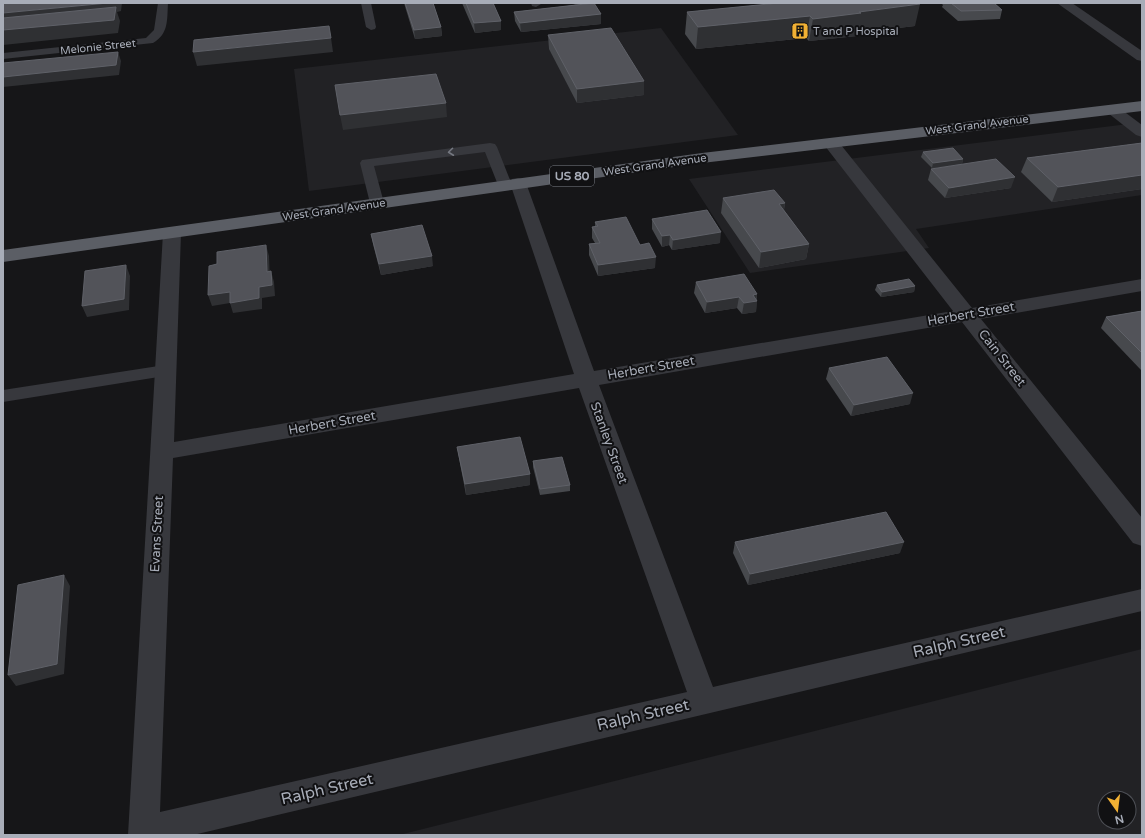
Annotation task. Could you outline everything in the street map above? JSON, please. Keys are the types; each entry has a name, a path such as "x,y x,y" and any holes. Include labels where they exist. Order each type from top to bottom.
{"highway":[{"name":"West Grand Avenue","path":"3,256 511,184 831,143 1142,106"}],"street":[{"path":"1062,3 1142,57"},
{"path":"1113,110 1142,132"},
{"name":"Cain Street","path":"831,143 1142,536"},
{"name":"Stanley Street","path":"511,184 586,379 704,701"},
{"name":"Evans Street","path":"144,833 172,233"},
{"name":"Herbert Street","path":"161,452 1142,285"},
{"name":"Ralph Street","path":"144,833 704,701 1142,600"}],"lane":[{"name":"Melonie Street","path":"3,56 149,41 156,38 160,32 163,3"},
{"path":"366,3 371,27"},
{"path":"378,203 368,163 490,147 511,184"},
{"path":"3,396 165,372"}],"shaded area":[{"path":"661,28 738,135 309,191 294,69"},
{"path":"1128,124 1142,136 1142,195 916,229 929,248 750,273 689,179"},
{"path":"1142,649 1142,835 399,835"}],"building":[{"path":"3,3 108,3 3,13"},
{"path":"405,3 433,3 441,27 414,30"},
{"path":"466,3 493,3 501,21 474,23"},
{"path":"594,3 601,14 520,23 514,12"},
{"path":"779,3 920,4 813,19 810,16 698,27 687,12"},
{"path":"951,3 994,3 1002,10 961,11"},
{"path":"116,7 114,20 3,30 3,18"},
{"path":"329,26 331,38 193,52 194,40"},
{"path":"611,28 644,81 577,89 548,35"},
{"path":"118,52 116,65 3,77 3,63"},
{"path":"436,74 446,103 340,115 335,85"},
{"path":"1142,143 1142,175 1058,187 1027,158"},
{"path":"953,148 963,159 933,163 923,152"},
{"path":"996,159 1015,177 949,188 931,169"},
{"path":"774,190 785,203 779,204 809,244 761,252 723,198"},
{"path":"707,210 721,232 673,240 670,235 662,236 652,219"},
{"path":"626,217 640,245 649,243 656,257 598,265 589,244 600,243 592,227 598,226 595,222"},
{"path":"422,225 432,256 379,264 371,234"},
{"path":"266,245 267,272 271,271 272,285 259,287 259,298 230,303 230,292 208,295 209,266 217,264 217,252"},
{"path":"126,265 124,299 82,306 85,271"},
{"path":"744,274 757,294 753,295 757,301 744,303 739,297 707,302 696,282"},
{"path":"909,279 915,286 882,292 877,285"},
{"path":"1142,311 1142,353 1106,317"},
{"path":"887,357 913,393 854,405 829,368"},
{"path":"520,437 530,474 465,484 457,447"},
{"path":"562,457 570,485 540,489 533,461"},
{"path":"886,512 904,542 750,574 735,542"},
{"path":"64,575 57,664 8,675 18,585"}],"place":[{"name":"T and P Hospital","path":"800,31"}]}
